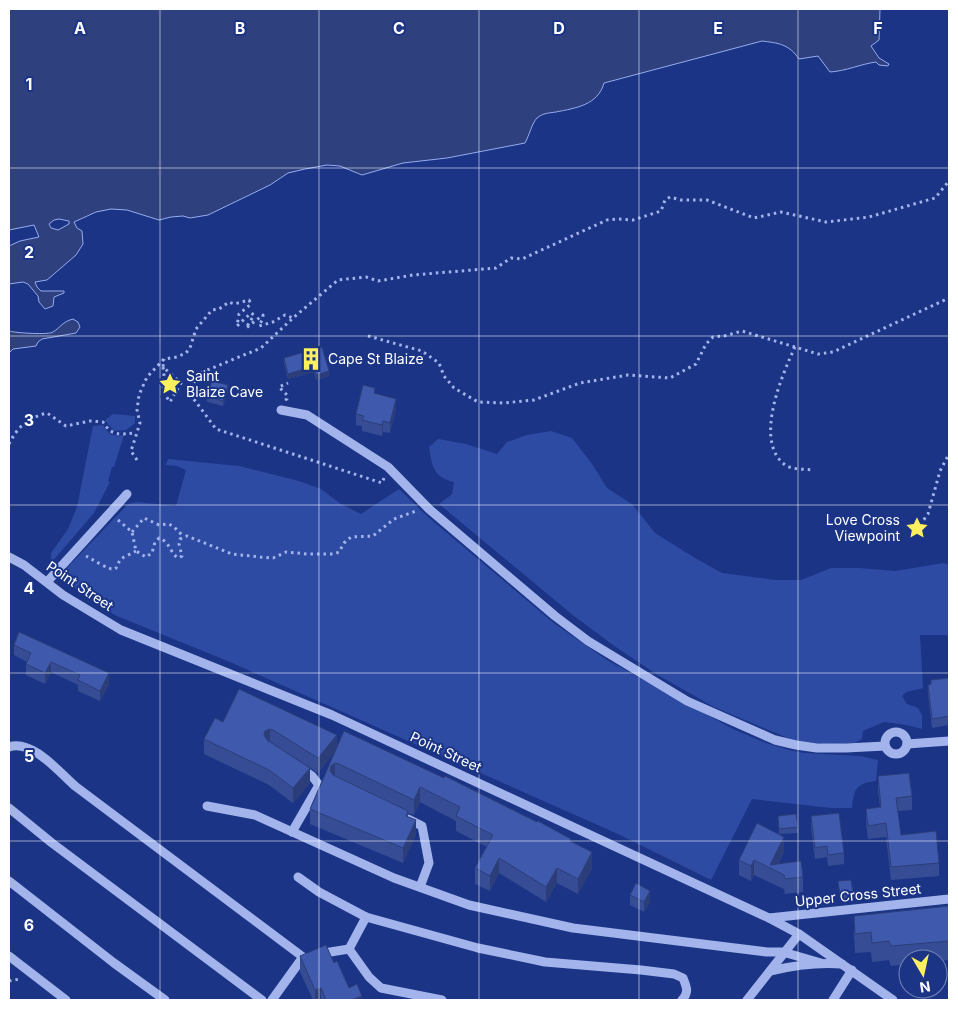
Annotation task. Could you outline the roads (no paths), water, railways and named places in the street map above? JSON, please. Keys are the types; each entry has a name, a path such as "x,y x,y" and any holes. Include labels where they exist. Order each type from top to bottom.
{"street":[{"path":"281,407 307,415 388,467 429,509 554,616 588,641 687,701 774,740 818,748 885,746"},
{"path":"47,582 127,494"},
{"name":"Point Street","path":"9,557 24,565 63,595 121,630 332,715 769,918 799,934 893,1000"},
{"path":"895,732 904,735 907,744 902,752 895,754 889,752 885,746 887,736 895,732"},
{"path":"907,744 949,741"},
{"path":"9,747 20,745 28,747 44,758 75,786 303,957"},
{"path":"292,832 319,785 312,776 295,765"},
{"path":"207,806 255,815 394,878 469,905 573,928 767,952 783,952 821,963 848,967 833,1000"},
{"path":"9,808 60,849 262,1000"},
{"path":"396,814 422,826 429,862 420,887"},
{"path":"298,878 319,892 366,917 478,948 545,962 674,974 683,978 688,990 687,995 682,1000"},
{"path":"9,881 114,963 166,1000"},
{"name":"Upper Cross Street","path":"769,918 949,899"},
{"path":"349,949 366,917"},
{"path":"747,1000 799,934"},
{"path":"272,1000 303,957 349,949"},
{"path":"349,949 369,977 381,988 442,1000"},
{"path":"9,956 66,1000"},
{"path":"770,970 801,964 821,963"}],"place":[{"name":"Cape St Blaize","path":"311,359"},
{"name":"Saint Blaize Cave","path":"170,384"},
{"name":"Love Cross Viewpoint","path":"917,528"}]}
